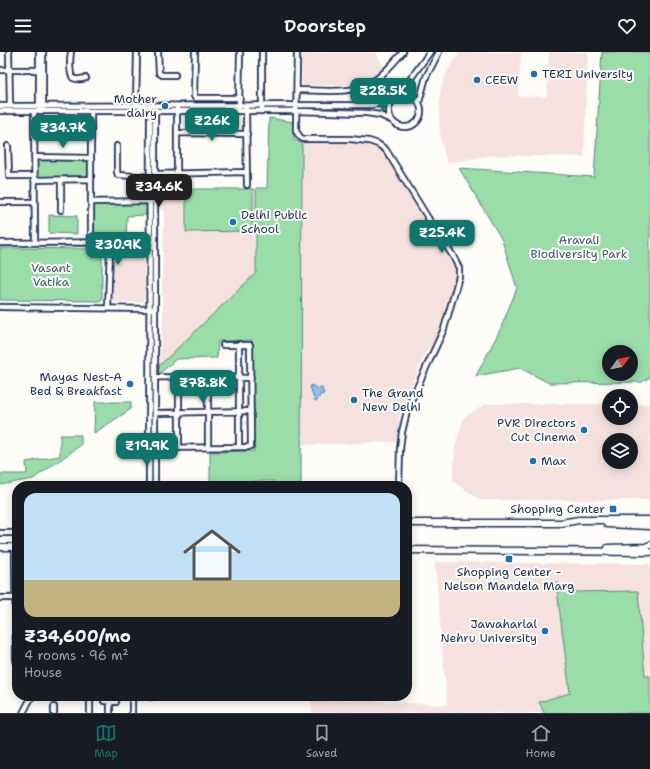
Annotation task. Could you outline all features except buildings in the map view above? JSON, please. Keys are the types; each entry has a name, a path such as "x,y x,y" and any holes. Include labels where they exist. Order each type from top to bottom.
{"main road":[{"path":"561,523 579,520 650,520"},
{"path":"412,523 561,523 650,526"},
{"path":"0,540 12,540"},
{"path":"566,551 646,547 650,545"},
{"path":"0,547 12,547"},
{"path":"412,550 650,552"}],"street":[{"path":"9,52 10,106"},
{"path":"39,52 40,109"},
{"path":"34,243 34,156 40,109 43,52"},
{"path":"71,52 71,72 73,77 76,79 86,78"},
{"path":"136,106 137,52"},
{"path":"158,52 159,73 162,75 175,75"},
{"path":"195,52 195,98 240,98"},
{"path":"239,106 240,52"},
{"path":"262,52 262,109"},
{"path":"297,52 296,131 300,137 303,139 350,139 369,141 378,144 386,150 457,262 459,276 444,329 422,375 406,414 400,449 399,481"},
{"path":"297,90 350,90 362,88 378,78 403,52"},
{"path":"0,106 91,111 371,106 391,102 398,96 430,52"},
{"path":"419,102 426,77 439,52"},
{"path":"0,70 39,70"},
{"path":"297,108 373,113 391,120 400,126 407,127 413,124 420,116 421,109 419,102 410,95 403,94 398,96"},
{"path":"391,102 389,110 391,120"},
{"path":"0,111 136,106 153,109"},
{"path":"177,109 239,106 246,109"},
{"path":"153,109 155,481"},
{"path":"177,109 177,174"},
{"path":"246,109 247,185"},
{"path":"91,111 91,242"},
{"path":"177,133 246,134"},
{"path":"8,146 9,176 61,180 91,179"},
{"path":"117,146 118,175 247,172"},
{"path":"34,156 91,158"},
{"path":"149,481 151,201 153,175"},
{"path":"61,180 61,210"},
{"path":"91,202 151,201"},
{"path":"0,202 34,202"},
{"path":"0,244 91,242 151,245"},
{"path":"108,308 110,248 151,245"},
{"path":"0,307 151,310"},
{"path":"239,344 239,447"},
{"path":"150,448 248,447 252,444 250,345 223,345"},
{"path":"155,378 251,378"},
{"path":"178,378 179,448"},
{"path":"208,378 208,448"},
{"path":"150,400 155,398"},
{"path":"155,413 251,411"},
{"path":"0,533 12,533"},
{"path":"0,598 12,598"},
{"path":"23,713 29,701"},
{"path":"27,713 33,701"},
{"path":"90,701 90,713"},
{"path":"104,701 116,701"},
{"path":"132,701 132,713"},
{"path":"110,702 110,713"},
{"path":"54,707 54,713"}],"shaded area":[{"path":"301,52 376,52 384,69 364,83 354,85 302,85"},
{"path":"459,52 521,52 518,96 547,97 549,52 588,52 584,157 491,155 447,163 441,141 439,123 440,92 445,76"},
{"path":"302,140 369,141 386,150 457,262 457,284 442,332 433,352 427,349 412,384 400,415 396,442 301,445"},
{"name":"Delhi Public School","path":"256,188 256,273 159,366 163,317 162,279 164,190"},
{"path":"111,248 145,249 144,302 110,302"},
{"path":"486,404 602,404 602,425 638,425 638,404 650,404 650,500 480,500 453,481 455,447 464,417"},
{"name":"Jawaharlal Nehru University","path":"435,562 650,564 650,713 312,713 311,701 369,701 447,705"}],"green space":[{"name":"Aravali Biodiversity Park","path":"602,52 650,52 650,377 642,382 549,383 520,368 476,376 500,330 517,288 502,240 459,168 594,177"},
{"path":"269,118 293,122 294,140 302,143 301,481 210,481 210,452 254,451 252,340 218,341 217,358 176,359 158,375 159,366 256,273 256,188 267,188"},
{"path":"36,157 91,158 91,179 36,179"},
{"path":"186,189 253,189 253,231 186,232"},
{"path":"147,201 146,215 127,216 126,242 92,242 91,202"},
{"path":"49,215 77,216 77,234 49,233"},
{"name":"Vasant Vatika","path":"0,248 102,249 102,301 0,300"},
{"path":"95,402 131,402 131,409 94,433"},
{"path":"60,435 81,435 81,445 33,479 12,481 12,483 0,485 0,474 27,474 26,462 60,456"},
{"path":"556,582 575,592 638,591 645,676 650,676 650,713 544,713 539,702 570,693"}],"water":[{"path":"311,385 319,389 320,387 323,389 323,395 321,394 317,401 314,400 315,398 313,397 310,388"}],"place":[{"name":"TERI University","path":"534,74"},
{"name":"CEEW","path":"477,80"},
{"name":"Mother dairy","path":"165,106"},
{"name":"Delhi Public School","path":"233,222"},
{"name":"Mayas Nest-A Bed & Breakfast","path":"130,384"},
{"name":"The Grand New Delhi","path":"354,400"},
{"name":"PVR Directors Cut Cinema","path":"584,430"},
{"name":"Max","path":"533,461"},
{"name":"Shopping Center","path":"613,509"},
{"name":"Shopping Center - Nelson Mandela Marg","path":"509,559"},
{"name":"Jawaharlal Nehru University","path":"545,631"}]}
